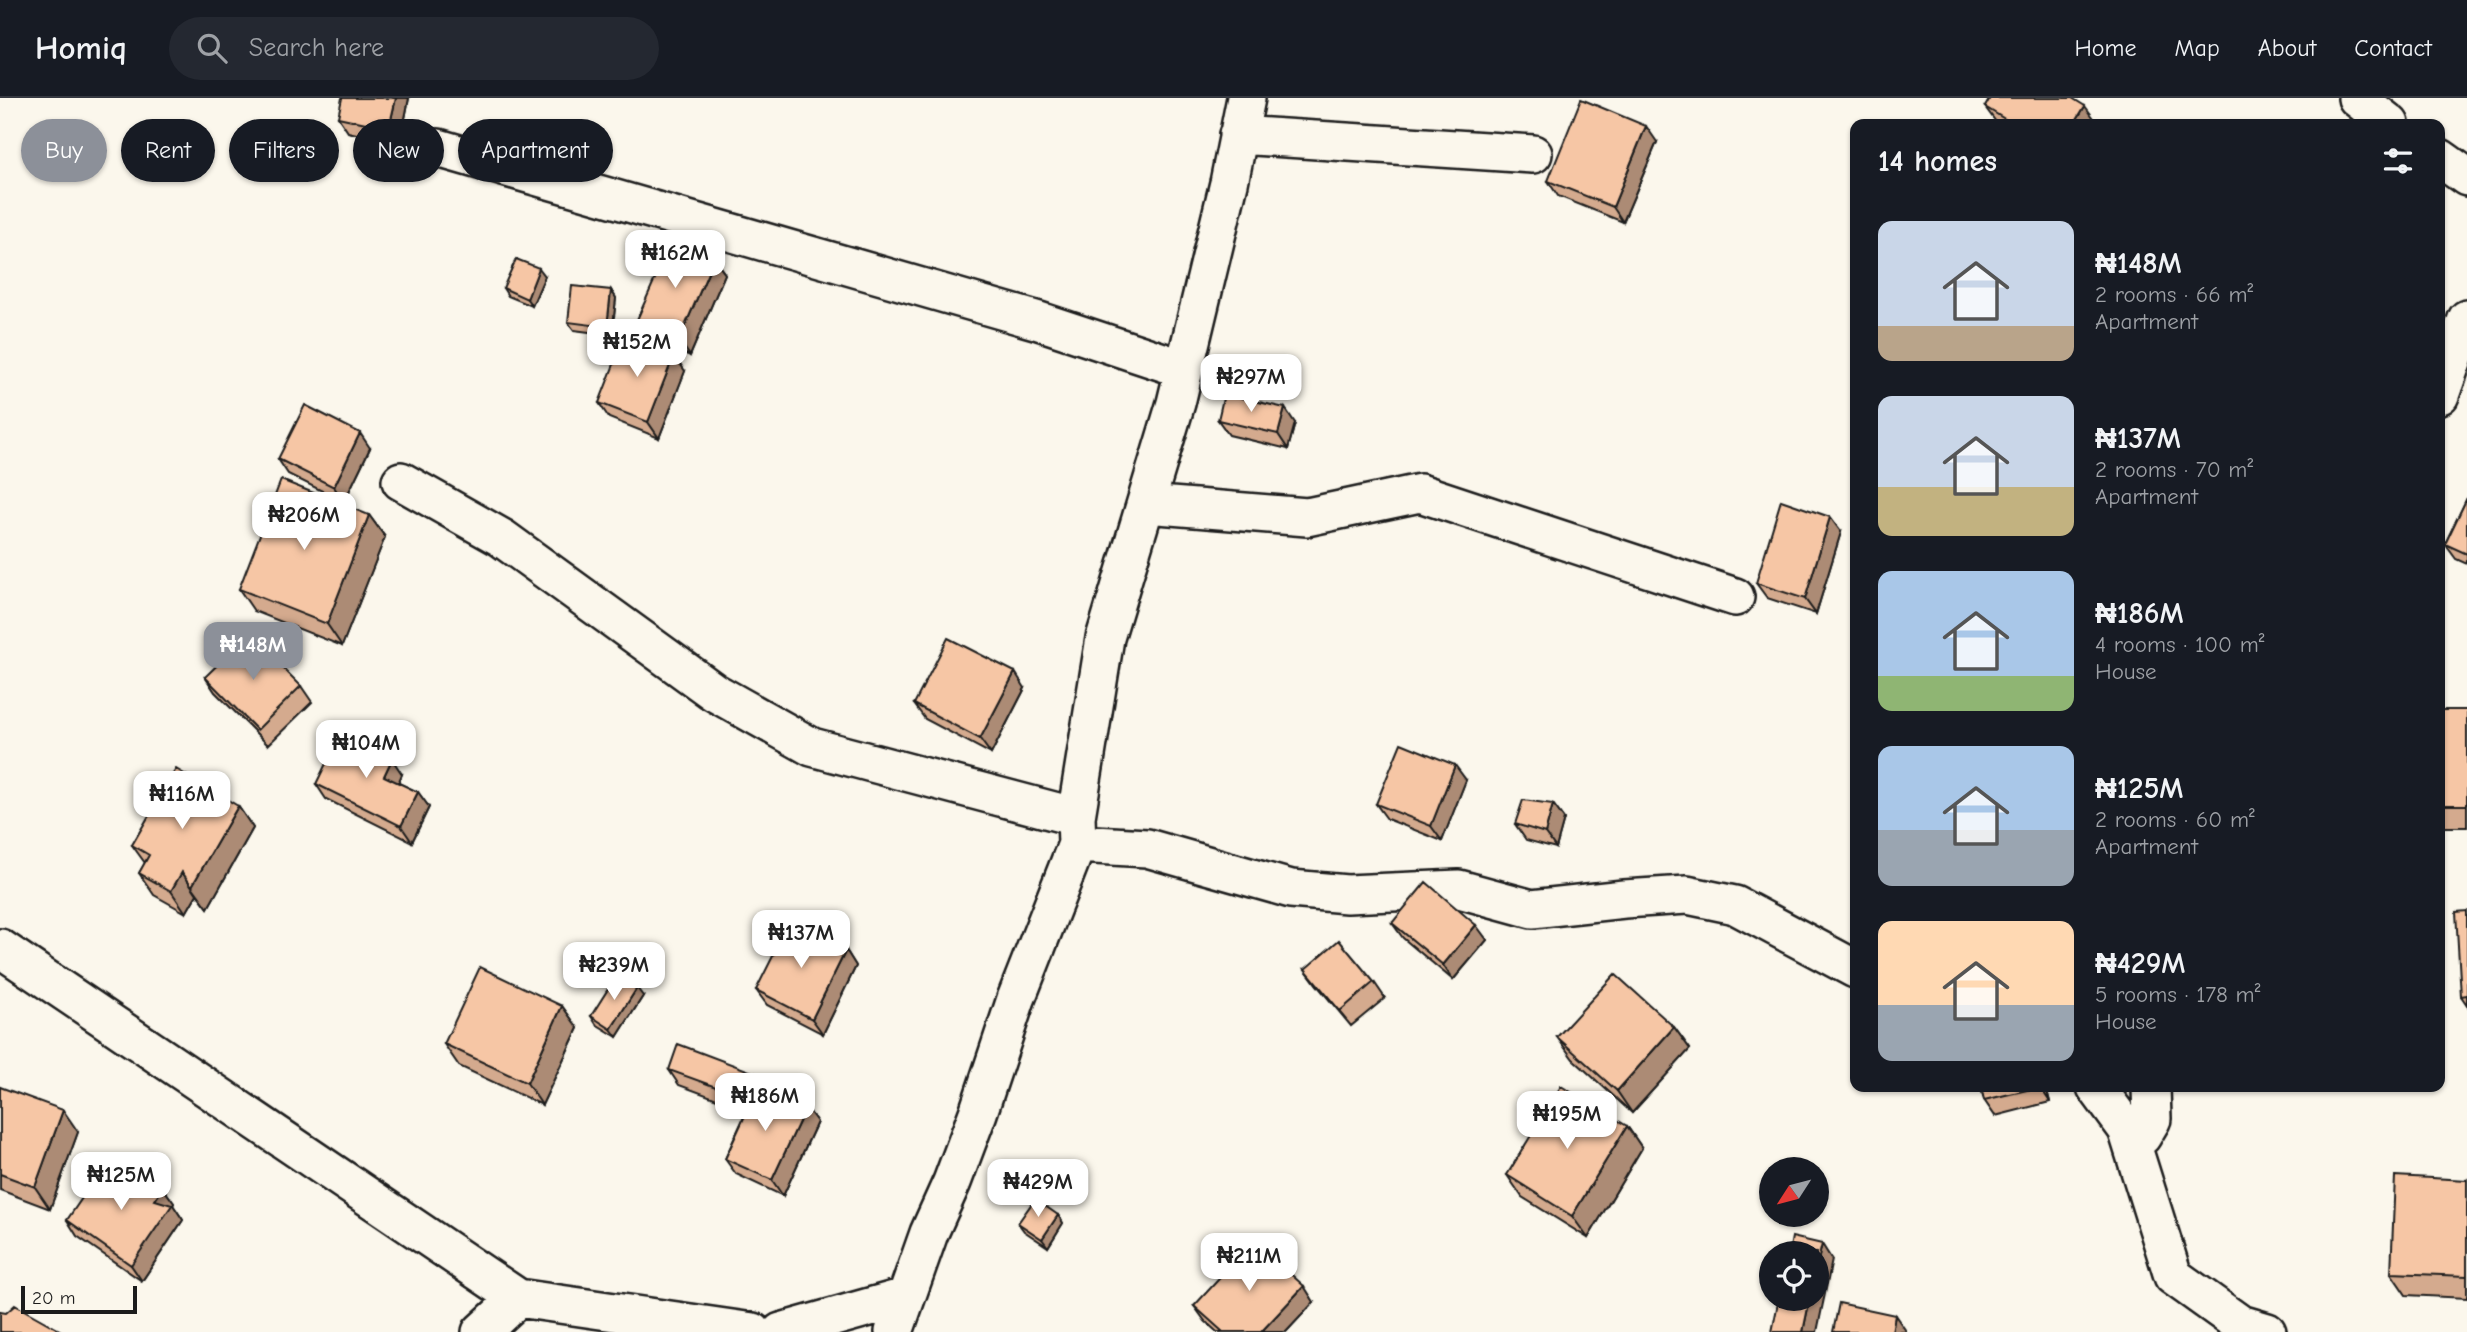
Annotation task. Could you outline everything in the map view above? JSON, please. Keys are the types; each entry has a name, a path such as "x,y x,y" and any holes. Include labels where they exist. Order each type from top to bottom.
{"street":[{"path":"894,1332 929,1233 952,1182 1077,830 1105,638 1184,369 1246,98"},
{"path":"2357,98 2384,119"},
{"path":"1238,135 1533,154"},
{"path":"444,150 1040,321 1184,369"},
{"path":"2445,162 2467,177"},
{"path":"2445,381 2467,319"},
{"path":"401,481 502,538 715,692 812,747 1077,830 1292,888 1347,894 1459,889 1532,909 1687,895 1735,905 1850,966"},
{"path":"1146,504 1307,517 1420,493 1735,597"},
{"path":"0,948 518,1298 753,1332"},
{"path":"2100,1092 2127,1129 2173,1276 2240,1324 2267,1332"},
{"path":"2127,1129 2142,1136 2152,1119 2151,1092"},
{"path":"781,1332 905,1297"},
{"path":"481,1332 518,1298"}],"building":[{"path":"342,98 396,98 391,119 353,120 338,117"},
{"path":"1990,98 2072,98 2085,106 2077,119 2005,119 1985,107"},
{"path":"1581,99 1646,126 1613,207 1548,181"},
{"path":"672,240 714,259 679,340 636,322"},
{"path":"516,259 539,268 527,299 503,288"},
{"path":"572,286 611,290 607,327 568,322"},
{"path":"625,336 674,355 648,422 599,403"},
{"path":"1224,394 1285,408 1278,434 1218,420"},
{"path":"305,405 360,433 334,487 278,459"},
{"path":"281,480 369,515 327,624 239,589"},
{"path":"2467,498 2467,554 2445,544"},
{"path":"1781,500 1830,517 1805,599 1756,583"},
{"path":"249,634 301,686 257,730 205,677"},
{"path":"948,638 1015,672 980,739 914,704"},
{"path":"2445,710 2467,710 2467,805 2445,805"},
{"path":"341,733 392,759 384,776 418,792 401,826 316,784"},
{"path":"1401,743 1455,765 1431,826 1376,804"},
{"path":"176,769 238,806 192,886 182,872 171,891 139,873 149,855 132,845"},
{"path":"1523,800 1553,804 1545,833 1515,824"},
{"path":"1426,882 1476,925 1443,965 1392,923"},
{"path":"2467,911 2467,995 2461,996 2456,912"},
{"path":"790,922 846,950 812,1019 756,990"},
{"path":"1339,940 1374,982 1340,1011 1305,969"},
{"path":"480,967 562,1006 527,1083 444,1044"},
{"path":"1615,974 1674,1027 1617,1091 1557,1037"},
{"path":"617,975 637,988 611,1029 591,1016"},
{"path":"678,1044 755,1073 746,1098 669,1070"},
{"path":"759,1085 806,1107 772,1180 725,1159"},
{"path":"1561,1086 1627,1126 1572,1216 1507,1175"},
{"path":"0,1087 63,1110 35,1187 0,1174"},
{"path":"1982,1092 2018,1092 1984,1100"},
{"path":"130,1165 163,1188 155,1200 172,1205 131,1265 67,1220 104,1166 122,1178"},
{"path":"2395,1176 2467,1180 2467,1276 2391,1273"},
{"path":"1035,1199 1058,1215 1042,1239 1018,1223"},
{"path":"1792,1237 1809,1241 1791,1241"},
{"path":"1254,1241 1304,1286 1261,1332 1223,1332 1194,1306"},
{"path":"1839,1303 1895,1315 1892,1332 1833,1332"},
{"path":"15,1305 63,1332 0,1332 0,1312 6,1313"},
{"path":"1776,1311 1807,1311 1803,1332 1772,1332"}]}
